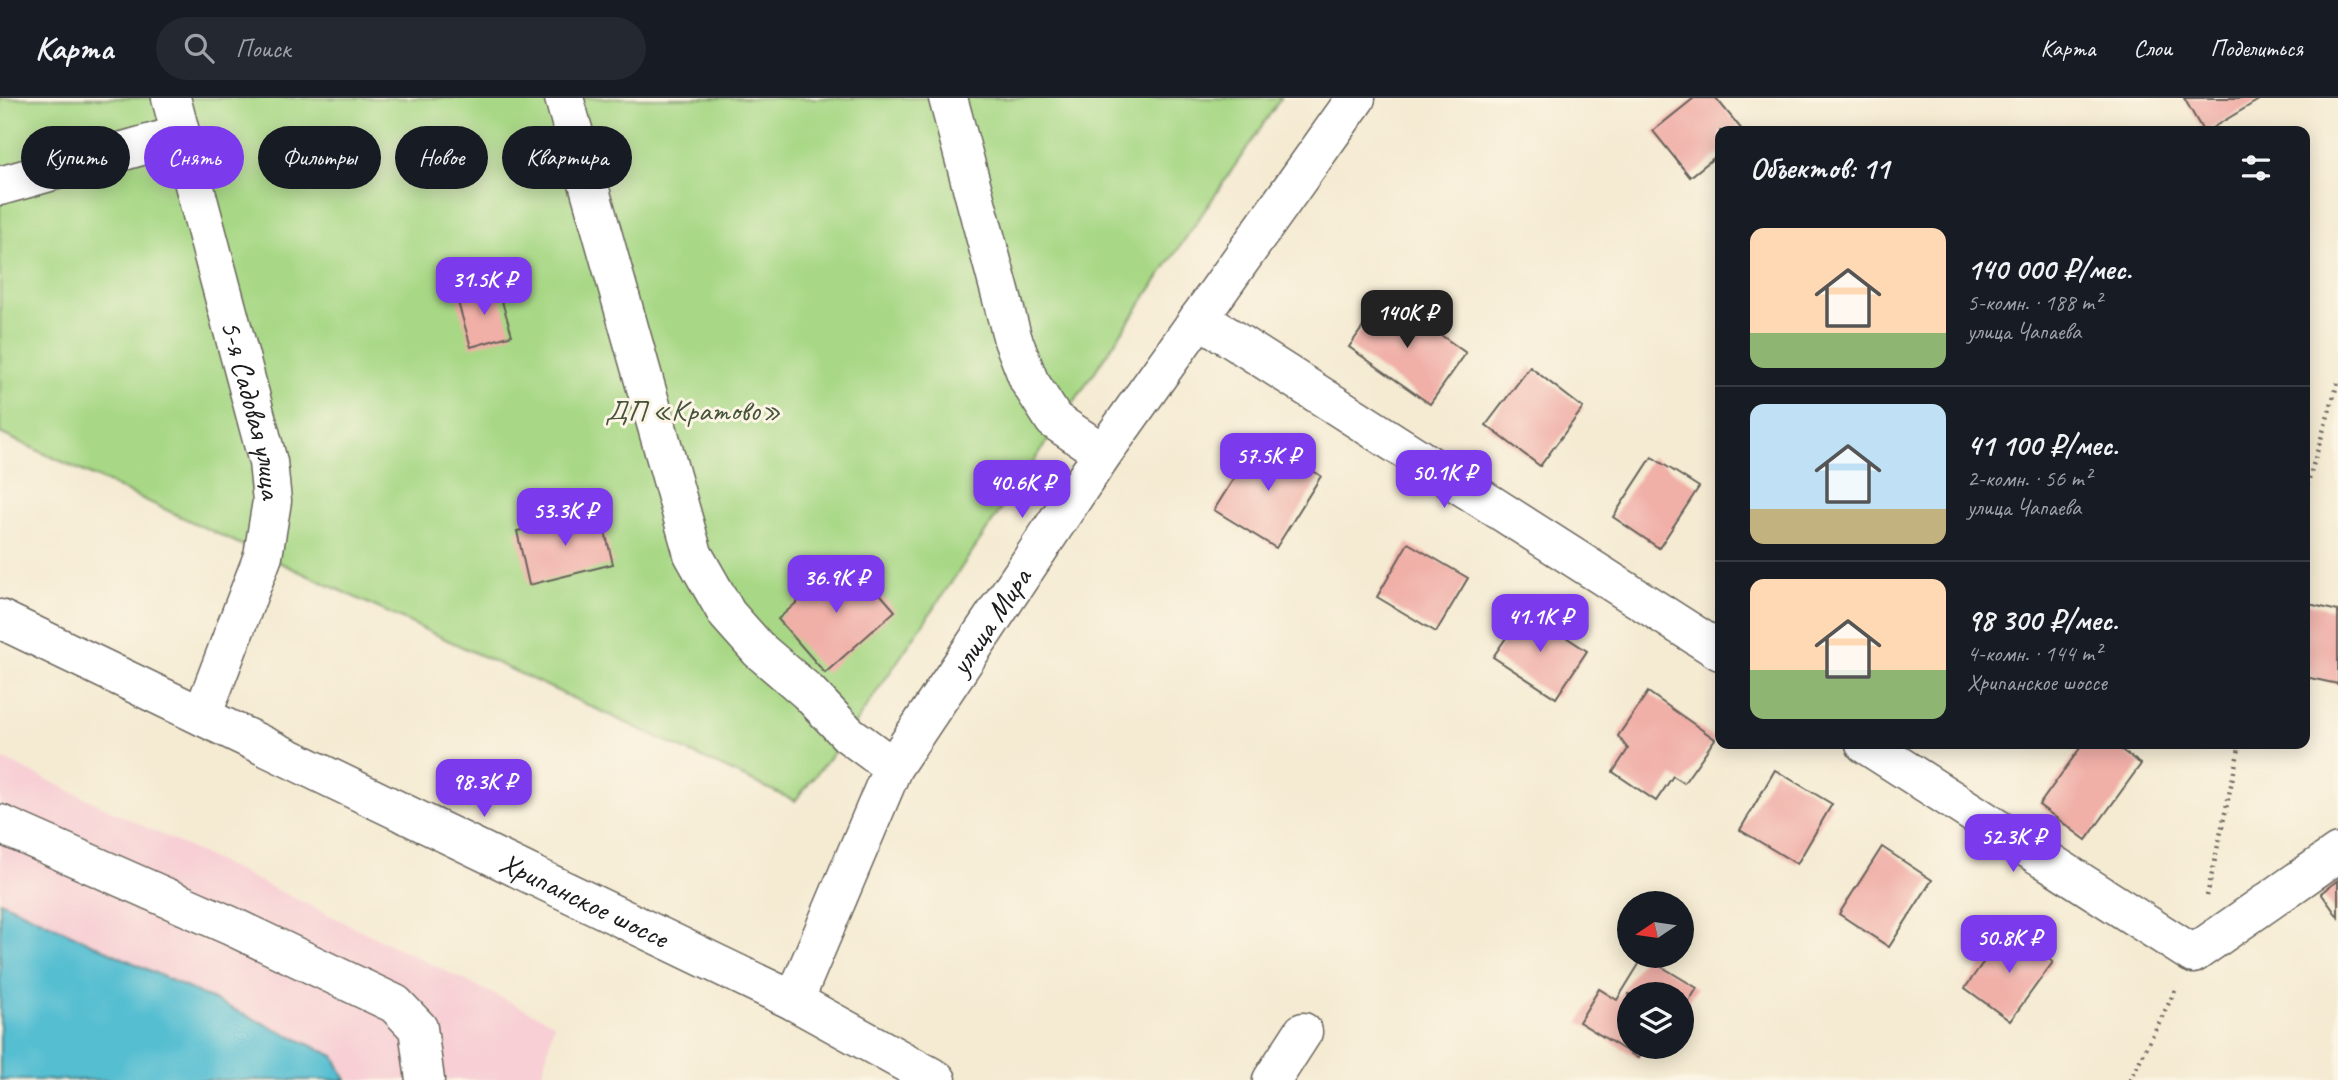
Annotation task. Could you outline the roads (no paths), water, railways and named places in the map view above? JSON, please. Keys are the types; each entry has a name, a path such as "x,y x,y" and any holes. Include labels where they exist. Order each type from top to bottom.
{"street":[{"name":"5-я Садовая улица","path":"171,98 178,126"},
{"path":"564,98 693,554 727,614 759,650 808,692 848,734 893,767"},
{"path":"948,98 1013,340 1029,381 1054,420 1103,453"},
{"name":"улица Мира","path":"794,1001 893,767 1103,453 1356,98"},
{"path":"0,186 144,145"},
{"name":"5-я Садовая улица","path":"195,189 268,462 272,501 262,556 202,716"},
{"path":"1199,318 1715,648"},
{"name":"Хрипанское шоссе","path":"0,619 794,1001 937,1080"},
{"path":"1873,749 2193,954 2338,853"},
{"path":"0,824 231,926 395,1004 418,1028 425,1080"},
{"path":"1272,1080 1303,1032"}],"water":[{"path":"0,901 334,1056 346,1080 0,1080"}],"park label":[{"name":"ДП «Кратово»","path":"693,410"}]}
